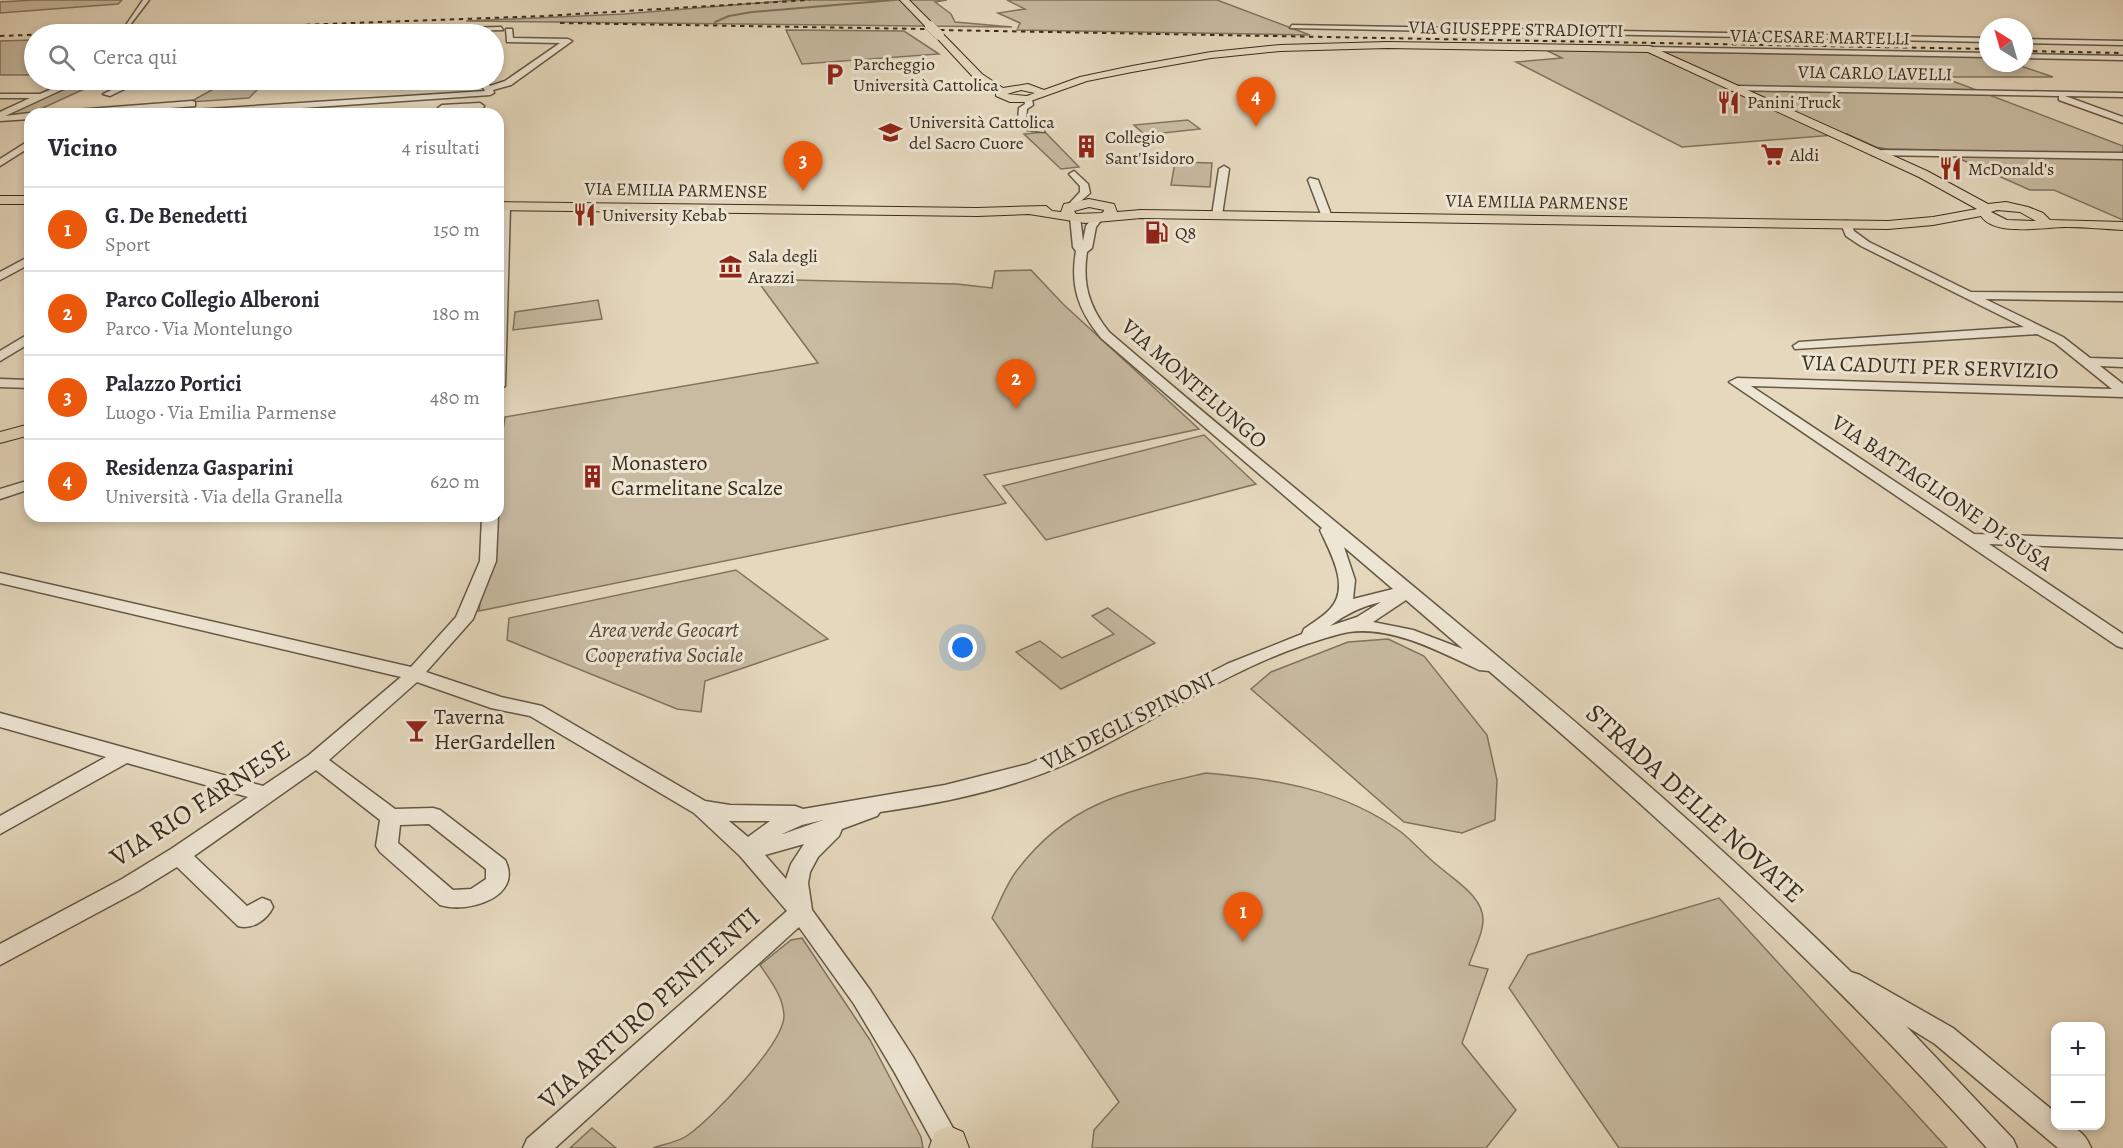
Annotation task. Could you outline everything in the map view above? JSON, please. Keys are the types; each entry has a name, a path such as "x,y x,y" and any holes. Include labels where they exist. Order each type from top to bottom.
{"main road":[{"path":"904,1 976,73 1001,91 1000,95 1007,98 1029,99"},
{"name":"VIA GIUSEPPE STRADIOTTI","path":"1001,91 1084,79 1203,56 1309,47 1397,45 1650,49 1875,153 1980,198 2009,207"},
{"path":"976,73 1038,89 1042,94"},
{"name":"VIA GIUSEPPE STRADIOTTI","path":"1029,99 1084,79"},
{"name":"VIA GIUSEPPE STRADIOTTI","path":"1923,174 1972,199 1991,218 2009,224"},
{"path":"0,200 24,200"},
{"name":"VIA EMILIA PARMENSE","path":"504,206 1103,211 1141,214 1795,223 1849,229 1933,222 2029,226 2042,224"},
{"path":"2009,207 2123,226"},
{"name":"VIA EMILIA PARMENSE","path":"1933,222 1984,210 2009,207"},
{"path":"2026,210 2042,219 2042,224 2123,226"},
{"path":"0,438 24,431"}],"street":[{"path":"128,24 146,0"},
{"path":"1292,27 1979,40"},
{"path":"504,30 510,40 568,41 504,85"},
{"path":"2033,41 2123,42"},
{"name":"VIA CESARE MARTELLI","path":"1650,49 1979,55"},
{"path":"2033,56 2121,59"},
{"name":"VIA CARLO LAVELLI","path":"1735,88 2123,95"},
{"path":"0,117 56,90"},
{"path":"107,94 116,90"},
{"path":"260,108 490,91"},
{"path":"478,108 490,91"},
{"path":"2048,93 2123,120"},
{"path":"0,96 42,96"},
{"path":"1029,99 1029,105 1023,108 1022,120 1030,128 1041,130"},
{"path":"143,108 239,100 243,103 243,108"},
{"path":"384,108 392,100"},
{"path":"81,108 87,104"},
{"path":"0,117 24,116"},
{"path":"0,163 24,147"},
{"path":"1875,153 2123,156"},
{"path":"1217,215 1224,169"},
{"path":"1074,174 1082,181 1085,193 1103,211"},
{"path":"1313,180 1328,217"},
{"path":"1072,211 1085,193"},
{"name":"VIA MONTELUNGO","path":"1072,211 1078,248 1082,250"},
{"name":"VIA MONTELUNGO","path":"1082,250 1087,248 1091,226 1103,211"},
{"path":"1888,225 1876,229 1873,235 1897,259"},
{"path":"1849,229 1897,259 2059,340 2123,392"},
{"name":"VIA MONTELUNGO","path":"1082,250 1081,296 1091,319 1111,340 1326,526"},
{"path":"0,277 24,263"},
{"path":"1969,295 2123,297"},
{"path":"1799,346 2038,330"},
{"path":"0,357 24,341"},
{"path":"2086,362 2123,363"},
{"name":"VIA CADUTI PER SERVIZIO","path":"1736,382 2123,392"},
{"name":"VIA BATTAGLIONE DI SUSA","path":"1736,382 2123,642"},
{"path":"0,383 24,384"},
{"path":"0,494 24,486"},
{"name":"VIA RIO FARNESE","path":"0,955 130,885 179,855 316,760 414,675 464,619 488,561 490,522"},
{"path":"1326,526 1345,566 1348,585 1345,601 1338,612"},
{"name":"STRADA DELLE NOVATE","path":"1326,526 1507,676 1738,879 1834,971 2004,1148"},
{"path":"1969,538 2123,544"},
{"path":"0,578 414,675 498,703 535,711 701,808 748,850 801,912 862,997 904,1065 949,1147"},
{"name":"VIA DEGLI SPINONI","path":"1294,642 1338,612 1378,596 1406,592"},
{"name":"VIA DEGLI SPINONI","path":"748,850 762,836 778,826 812,813 889,803 979,785 1036,769 1073,752 1212,678 1294,642 1350,626 1375,614 1406,592"},
{"path":"1350,626 1381,627 1426,638 1507,676"},
{"path":"0,720 267,795"},
{"path":"0,826 125,755"},
{"path":"316,760 391,817 433,816 497,866 497,883 475,898 448,899 387,846 391,817"},
{"name":"VIA DEGLI SPINONI","path":"748,850 785,842 844,822 889,803"},
{"path":"701,808 730,813 772,815 812,813"},
{"path":"801,912 797,879 804,862 819,840 844,822"},
{"path":"179,855 246,919 262,907"},
{"name":"VIA ARTURO PENITENTI","path":"536,1148 801,912"},
{"path":"1834,971 1944,1036 2078,1148"}],"green space":[{"path":"122,0 118,4 0,13 0,2"},
{"path":"796,0 947,0 935,2 951,14 955,22 1012,27 466,21 624,14"},
{"path":"1007,0 1217,0 1310,35 1017,30 1020,23 998,13 1025,9"},
{"path":"786,30 904,31 939,54 802,64"},
{"path":"24,40 24,75 0,75 0,41"},
{"path":"1546,50 1979,57 1979,72 2033,72 2033,70 2053,77 1942,77 2123,146 2123,220 2054,190 2030,190 1940,150 1887,149 1876,147 1847,134 1682,147 1516,62 1562,58"},
{"path":"56,90 82,90 43,108 24,108 23,117 0,119 0,115"},
{"path":"212,90 257,90 249,98 190,102"},
{"path":"1188,120 1200,129 1145,135 1134,125"},
{"path":"1045,132 1079,167 1061,169 1024,134"},
{"path":"1175,162 1212,163 1210,187 1171,185"},
{"path":"1031,270 1063,304 1199,429 984,475 1006,503 999,505 479,611 490,522 504,522 505,417 818,363 756,279 957,284 992,288 995,271"},
{"path":"598,300 602,319 513,330 515,312"},
{"path":"1204,435 1256,484 1046,540 1003,486"},
{"name":"Area verde Geocart Cooperativa Sociale","path":"736,570 828,639 705,681 701,712 677,709 507,640 509,618"},
{"path":"1108,608 1155,643 1061,689 1016,652 1040,641 1062,658 1114,634 1092,616"},
{"path":"1388,639 1424,656 1487,735 1497,780 1495,820 1462,833 1404,822 1251,689 1271,672 1348,642"},
{"path":"1206,773 1283,783 1356,805 1401,832 1474,898 1482,913 1483,926 1469,965 1488,969 1462,1043 1516,1110 1486,1148 1092,1148 1094,1130 1119,1102 992,918 1014,874 1038,846 1080,813 1126,793"},
{"path":"1719,898 1947,1148 1619,1148 1509,988 1528,955"},
{"path":"802,938 870,1040 921,1137 923,1148 653,1148 680,1139 699,1126 745,1080 773,1043 781,1028 783,1008 779,995 760,965 791,940"},
{"path":"592,1128 616,1148 570,1148"}],"waterway":[{"path":"715,22 729,16 752,12 894,0"}],"railway":[{"path":"326,24 544,16 810,0"},
{"path":"560,23 926,29"},
{"path":"940,30 1979,49"},
{"path":"0,36 24,35"},
{"path":"2033,51 2123,53"}],"place":[{"name":"Parcheggio Università Cattolica","path":"835,74"},
{"name":"Panini Truck","path":"1729,102"},
{"name":"Residenza Gasparini","path":"1256,127"},
{"name":"Università Cattolica del Sacro Cuore","path":"891,132"},
{"name":"Collegio Sant'Isidoro","path":"1087,147"},
{"name":"Aldi","path":"1772,155"},
{"name":"McDonald's","path":"1950,169"},
{"name":"Palazzo Portici","path":"803,191"},
{"name":"University Kebab","path":"584,215"},
{"name":"Q8","path":"1157,233"},
{"name":"Sala degli Arazzi","path":"730,266"},
{"name":"Parco Collegio Alberoni","path":"1016,409"},
{"name":"Monastero Carmelitane Scalze","path":"593,476"},
{"name":"Taverna HerGardellen","path":"416,730"},
{"name":"G. De Benedetti","path":"1243,942"}]}
